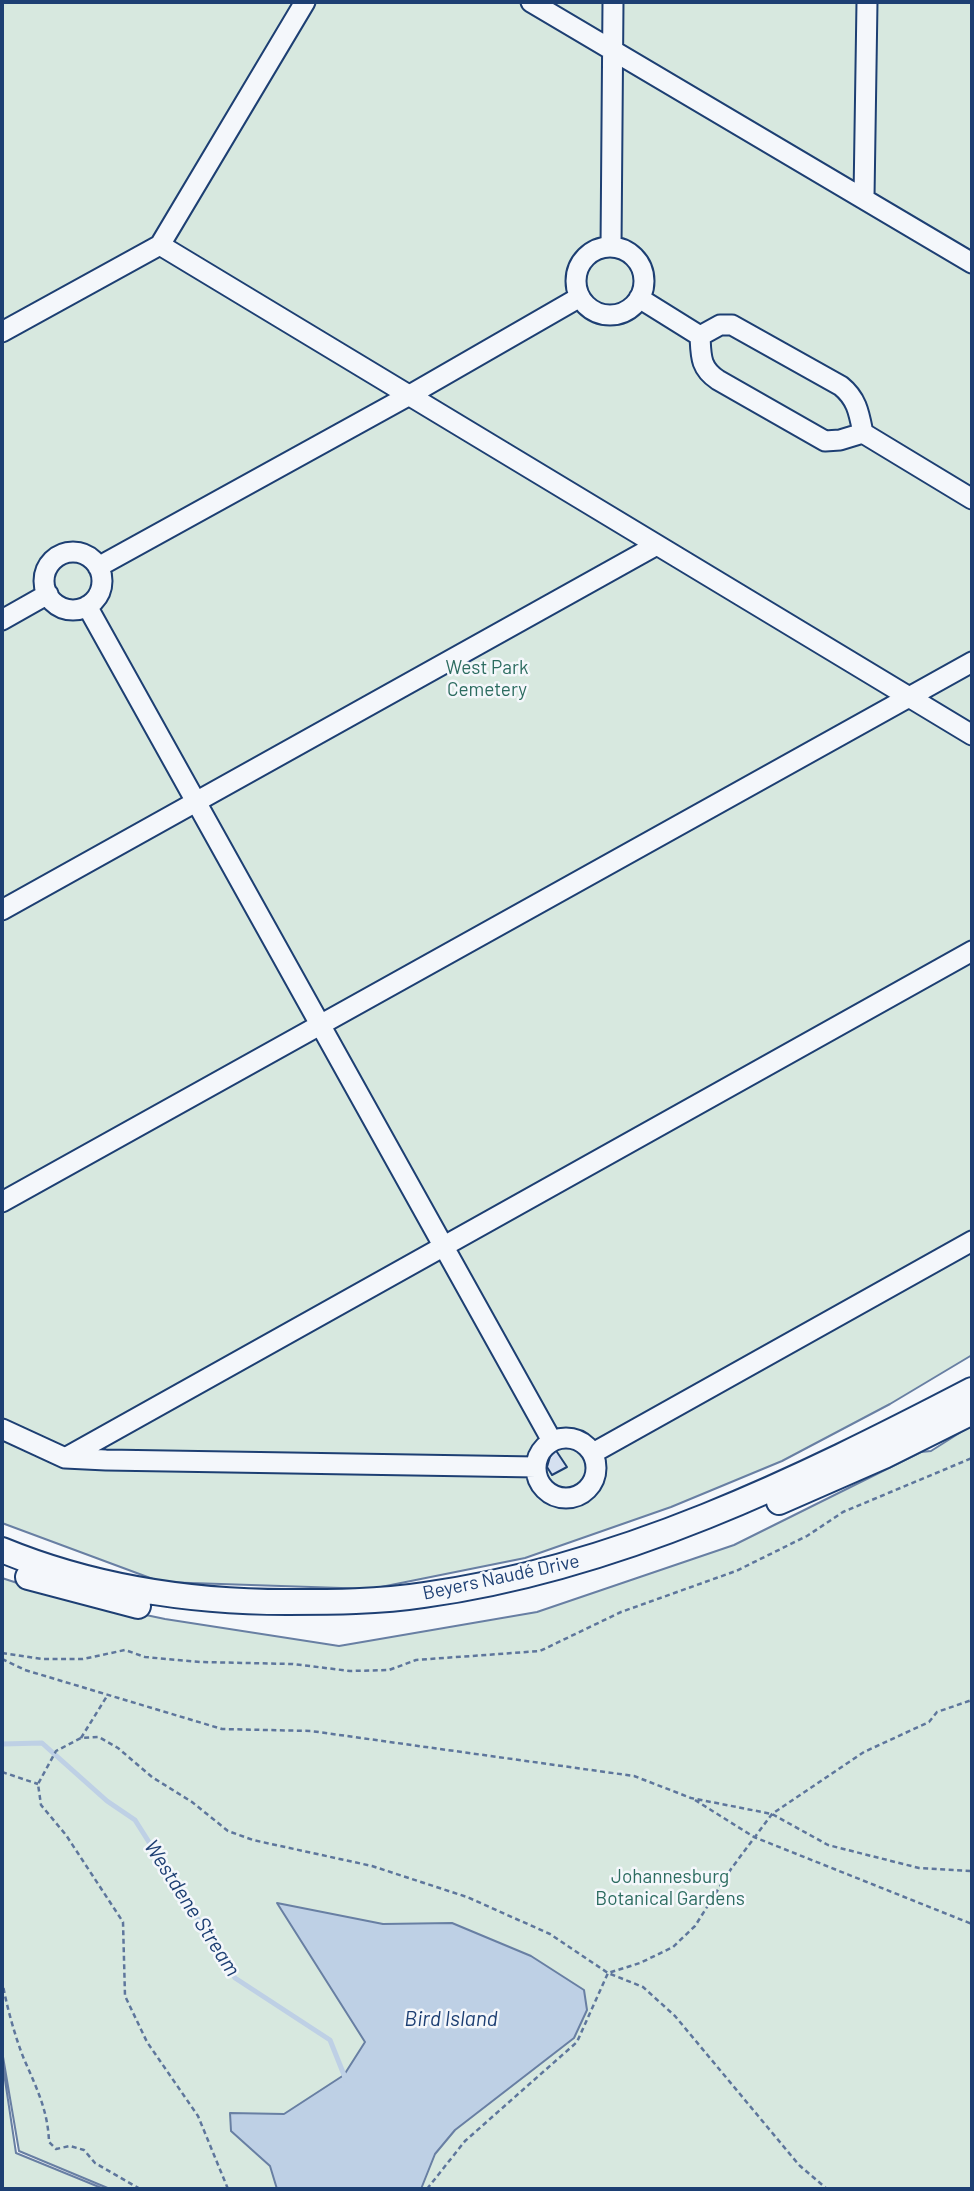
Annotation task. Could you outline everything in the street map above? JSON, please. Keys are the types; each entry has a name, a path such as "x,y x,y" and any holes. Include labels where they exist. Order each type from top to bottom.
{"main road":[{"name":"Beyers Naudé Drive","path":"2,1550 133,1589 189,1598 244,1602 368,1601 463,1589 586,1559 661,1535 837,1458 972,1390"},
{"name":"Beyers Naudé Drive","path":"2,1568 121,1603 219,1617 369,1617 454,1605 575,1578 691,1539 884,1456 972,1412"}],"lane":[{"path":"2,332 160,245 305,2"},
{"path":"531,2 972,263"},
{"path":"611,247 613,2"},
{"path":"864,197 867,2"},
{"path":"160,245 972,735"},
{"path":"611,247 628,251 640,264 644,281 639,298 626,310 609,314 592,309 580,297 576,280 581,263 594,251 611,247"},
{"path":"99,567 408,396 580,297"},
{"path":"639,298 700,336"},
{"path":"700,336 720,326 732,325 841,386 852,395 863,433 972,499"},
{"path":"700,336 701,361 706,372 718,380 825,441 840,440 863,433"},
{"path":"2,910 655,546"},
{"path":"81,553 99,567 101,589 87,606 65,608 48,594 46,573 60,555 81,553"},
{"path":"2,620 48,594"},
{"path":"87,606 552,1441"},
{"path":"2,1202 972,662"},
{"path":"65,1458 443,1243 972,951"},
{"path":"593,1453 972,1241"},
{"path":"2,1429 65,1458 536,1467"},
{"path":"575,1438 593,1453 596,1468 592,1483 573,1497 558,1497 544,1489 536,1467 541,1452 552,1441 575,1438"}],"path":[{"path":"2,1653 42,1659 83,1659 125,1650 145,1657 200,1662 293,1664 349,1671 389,1670 416,1660 540,1651 621,1612 736,1571 807,1536 843,1512 972,1458"},
{"path":"2,1658 25,1670 222,1729 311,1731 634,1776 691,1798 772,1814 828,1845 919,1868 972,1871"},
{"path":"81,1738 107,1696"},
{"path":"427,2189 465,2141 577,2042 608,1973 673,1947 695,1926 772,1814 864,1752 929,1722 937,1712 972,1700"},
{"path":"228,2189 198,2116 147,2042 125,1996 123,1922 66,1835 41,1805 38,1784 56,1751 81,1738 99,1737 118,1748 152,1777 192,1802 228,1831 253,1840 372,1866 467,1897 550,1934 608,1973 643,1987 674,2017 799,2165 827,2189"},
{"path":"2,1772 38,1784"},
{"path":"691,1798 754,1837 972,1924"},
{"path":"2,1980 23,2057 40,2091 49,2124 49,2142 56,2149 70,2146 84,2150 95,2163 140,2189"}],"green space":[{"name":"West Park Cemetery","path":"2,2 972,2 972,1355 890,1404 782,1461 671,1507 525,1558 371,1589 161,1582 2,1523"},
{"name":"Johannesburg Botanical Gardens","path":"972,1425 972,2189 110,2189 19,2151 2,2051 2,1578 60,1597 165,1619 339,1646 537,1612 734,1545 921,1452 931,1451"},
{"path":"2,2060 16,2153 104,2189 2,2189"}],"water":[{"name":"Bird Island","path":"277,1903 383,1924 452,1923 531,1956 584,1990 587,2010 574,2038 455,2130 435,2154 421,2189 277,2189 270,2166 231,2131 230,2113 284,2114 344,2075 365,2042"}],"building":[{"path":"553,1446 567,1467 552,1475 547,1467"}],"waterway":[{"name":"Westdene Stream","path":"2,1744 42,1743 107,1801 135,1820 235,1978 330,2040 346,2080"}]}
